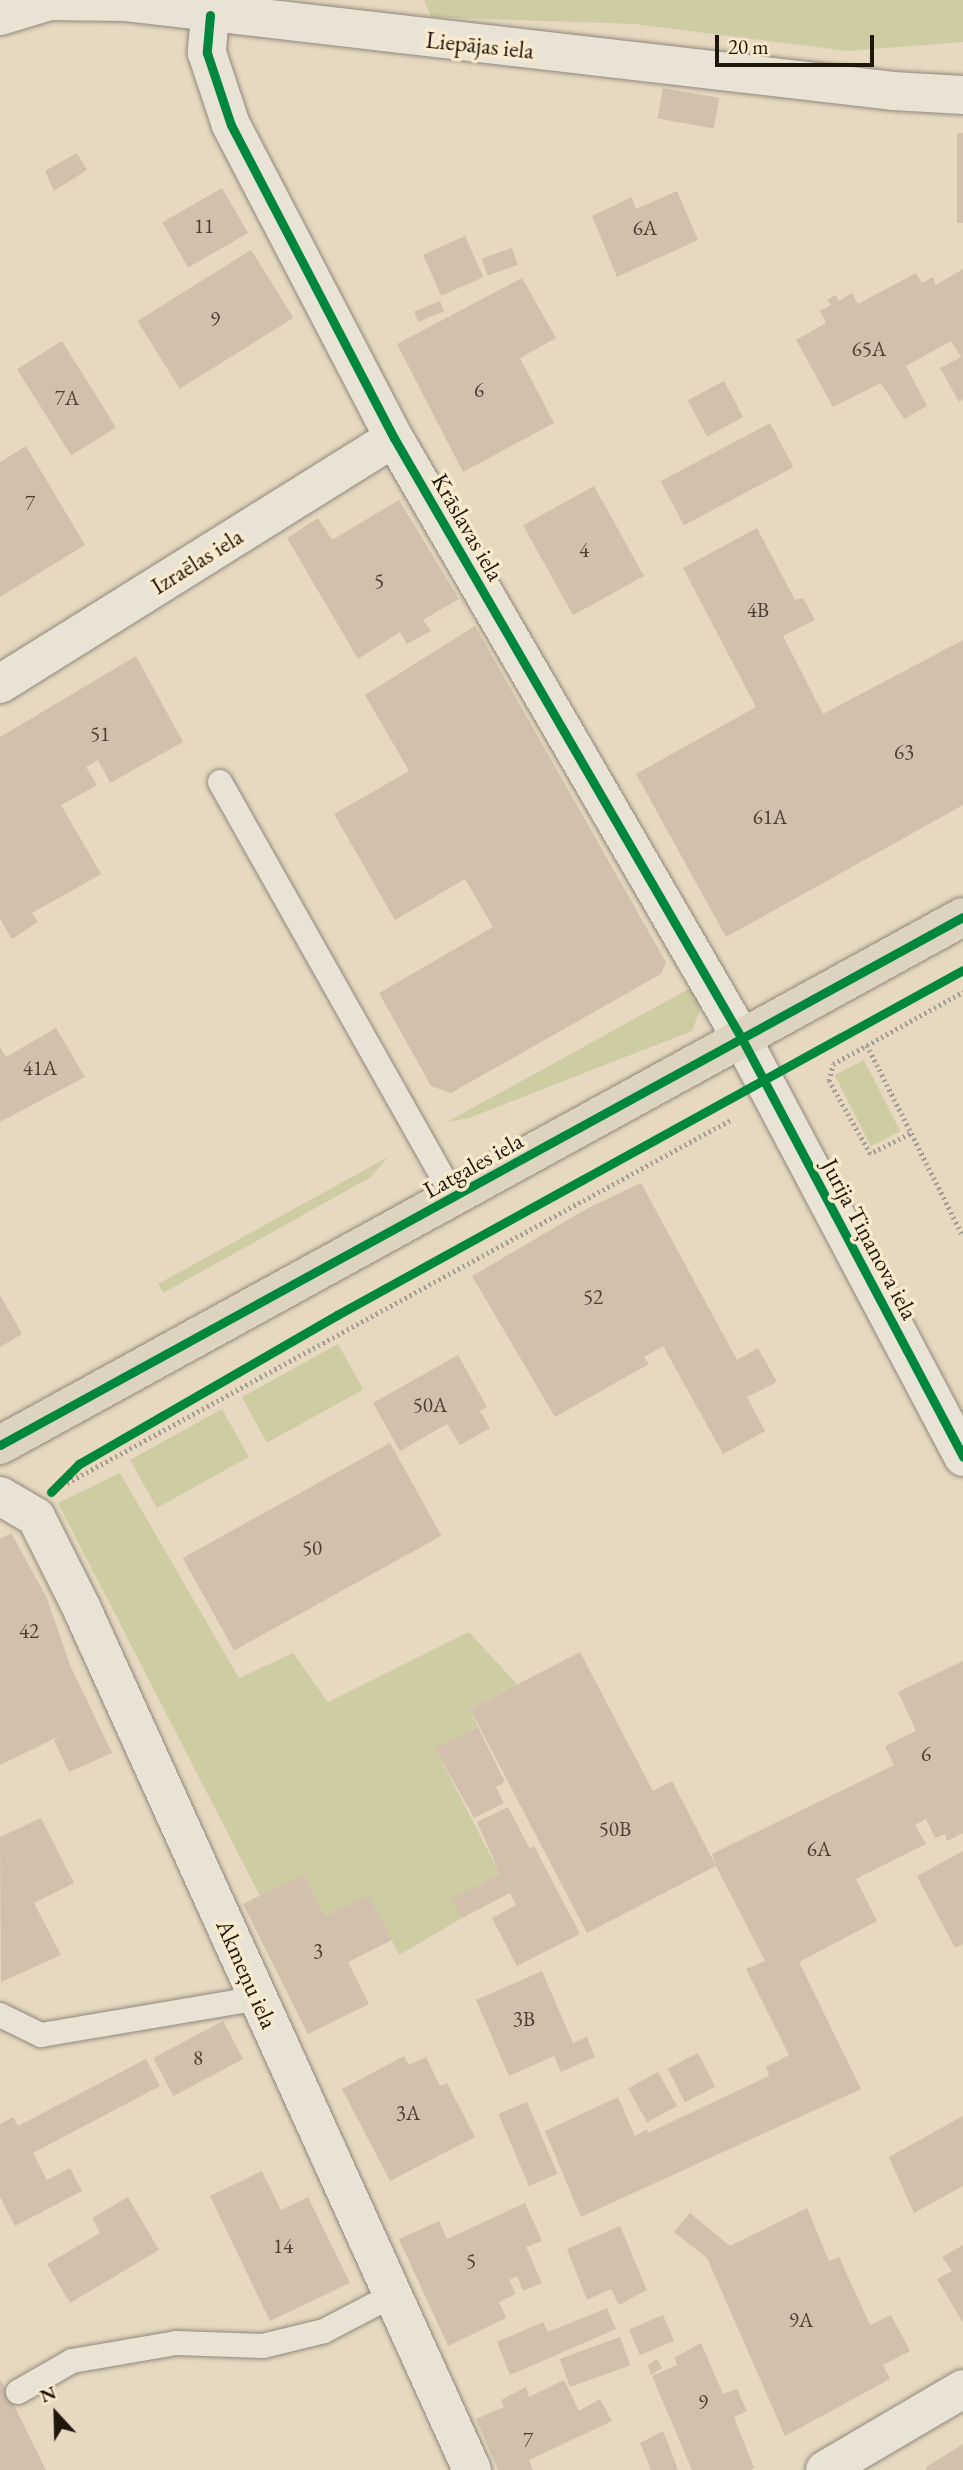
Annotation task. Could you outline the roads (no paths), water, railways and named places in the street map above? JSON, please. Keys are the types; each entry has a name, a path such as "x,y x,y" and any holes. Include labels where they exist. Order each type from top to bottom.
{"main road":[{"name":"Latgales iela","path":"0,1445 963,917"}],"street":[{"name":"Liepājas iela","path":"0,16 50,1 124,2 210,15 893,91 963,95"},
{"name":"Krāslavas iela","path":"210,15 207,53 231,125 394,438 742,1039"},
{"name":"Izraēlas iela","path":"0,684 394,438"},
{"name":"Jurija Tiņanova iela","path":"742,1039 963,1457"},
{"name":"Akmeņu iela","path":"0,1496 36,1517 259,1998 472,2470"},
{"path":"825,2470 963,2389"}],"lane":[{"path":"220,782 454,1197"},
{"path":"0,2015 41,2035 259,1998"},
{"path":"18,2392 72,2361 176,2343 263,2346 324,2330 393,2295"}]}
